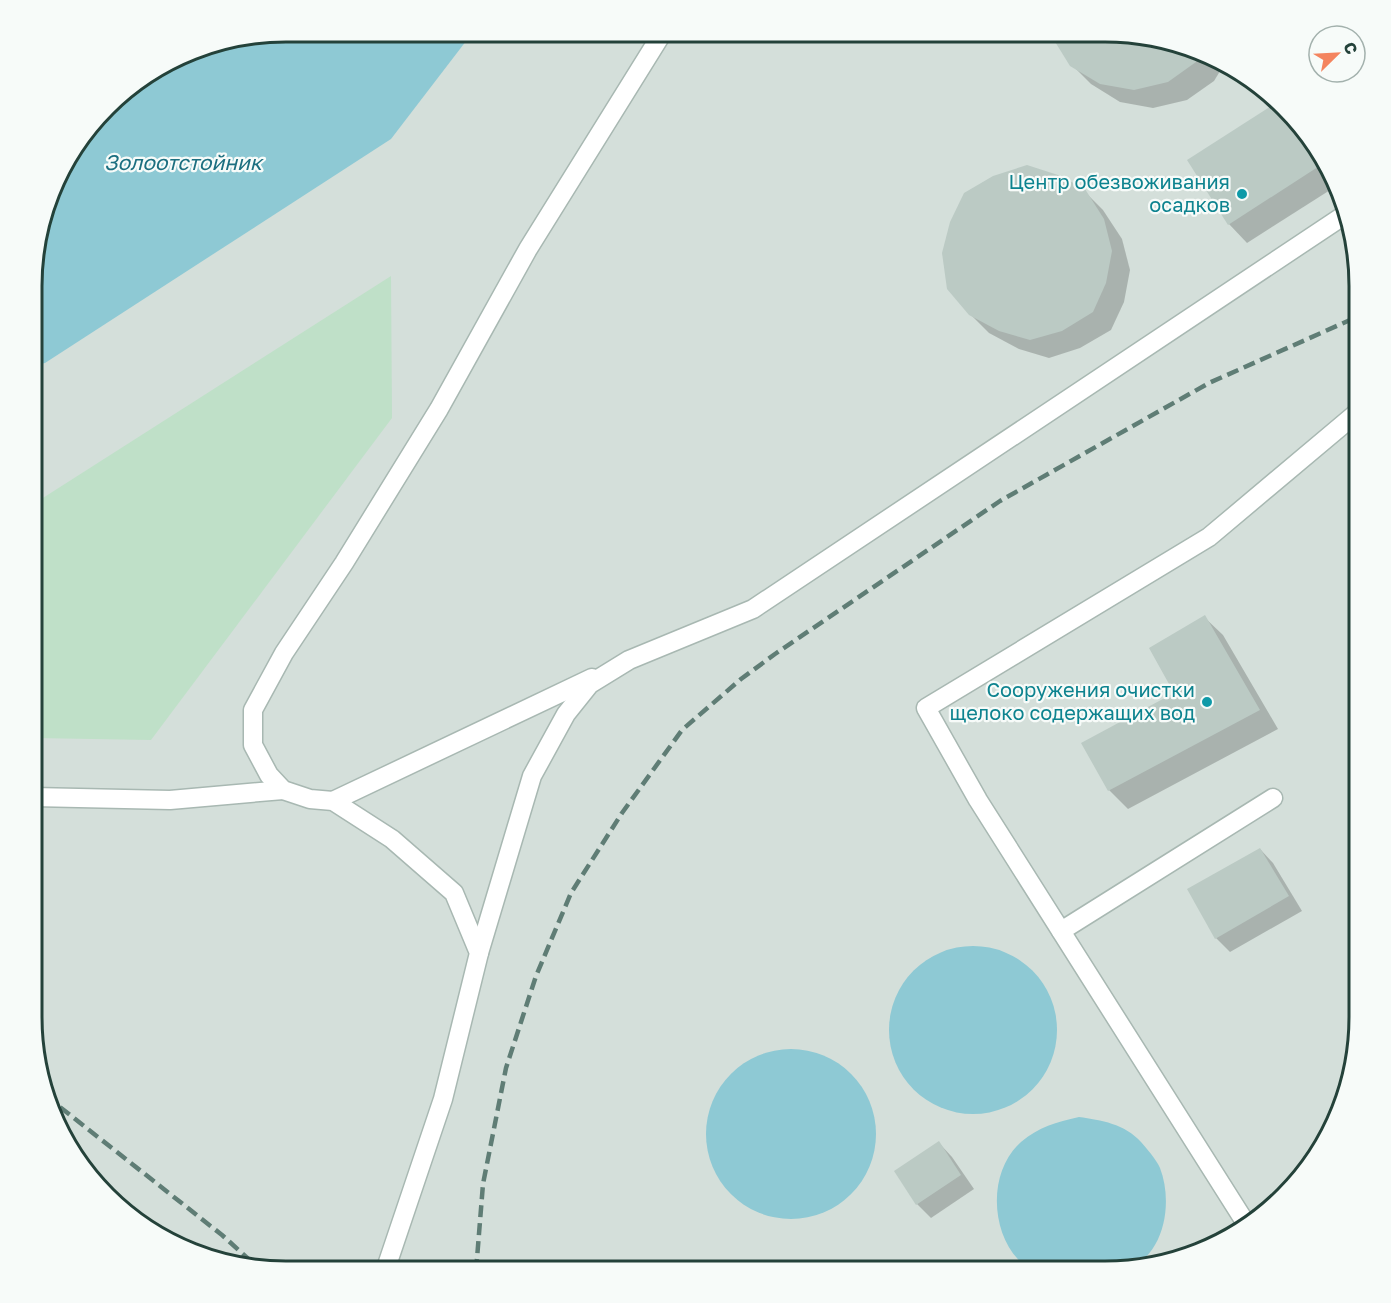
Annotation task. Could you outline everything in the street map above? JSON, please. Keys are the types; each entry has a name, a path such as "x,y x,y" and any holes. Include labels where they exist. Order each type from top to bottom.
{"lane":[{"path":"283,790 269,775 253,745 253,710 269,678 344,563 427,428 528,249 657,42"},
{"path":"333,801 629,660 753,609 1340,218"},
{"path":"1243,1219 978,800 926,708 1209,537 1349,419"},
{"path":"388,1261 443,1099 479,953 532,776 566,714 590,684 629,660"},
{"path":"42,797 171,800 283,790 310,799 333,801 392,839 454,893 479,953"},
{"path":"1061,931 1273,798"}],"shaded area":[{"path":"1105,42 1137,44 1184,55 1213,67 1241,83 1278,113 1299,137 1324,178 1336,207 1347,254 1349,286 1349,1017 1347,1049 1341,1080 1324,1125 1299,1166 1278,1190 1254,1211 1213,1236 1184,1248 1137,1259 1105,1261 286,1261 254,1259 223,1253 178,1236 137,1211 113,1190 92,1166 67,1125 55,1096 44,1049 42,1017 42,286 44,254 50,223 67,178 92,137 113,113 137,92 178,67 223,50 270,43"}],"green space":[{"path":"391,276 392,418 151,740 42,738 42,499"}],"water":[{"name":"Золоотстойник","path":"465,42 391,139 42,364 44,254 55,207 67,178 92,137 113,113 137,92 178,67 207,55 254,44"},
{"path":"973,946 989,947 1005,952 1033,970 1051,998 1056,1014 1056,1046 1051,1062 1033,1090 1005,1108 989,1113 973,1114 957,1113 941,1108 913,1090 895,1062 890,1046 889,1030 890,1014 895,998 913,970 941,952 957,947"},
{"path":"791,1049 823,1056 851,1074 869,1102 876,1134 869,1166 851,1194 823,1212 791,1219 759,1212 731,1194 713,1166 706,1134 713,1102 731,1074 759,1056"},
{"path":"1079,1117 1104,1121 1120,1127 1135,1136 1154,1158 1164,1182 1165,1214 1156,1244 1145,1257 1105,1261 1019,1261 1008,1245 997,1210 997,1191 1001,1173 1009,1156 1021,1142 1034,1132"}],"building":[{"path":"1055,42 1137,44 1168,50 1197,61 1168,82 1134,90 1100,84 1070,66"},
{"name":"Центр обезвоживания осадков","path":"1270,107 1299,137 1318,167 1228,225 1187,160"},
{"path":"1027,165 1058,175 1085,189 1104,219 1112,251 1106,283 1093,312 1062,331 1030,340 999,331 969,315 947,289 942,253 950,222 964,193 993,176"},
{"name":"Сооружения очистки щелоко содержащих вод","path":"1205,615 1260,710 1108,791 1081,743 1174,693 1149,648"},
{"path":"1260,848 1289,896 1215,939 1187,889"},
{"path":"939,1141 961,1175 916,1205 894,1171"}],"railway":[{"path":"477,1261 483,1184 506,1068 536,976 571,893 622,813 682,730 741,679 775,654 1000,501 1209,383 1349,320"},
{"path":"60,1107 222,1235 247,1258"}],"place":[{"name":"Центр обезвоживания осадков","path":"1242,194"},
{"name":"Сооружения очистки щелоко содержащих вод","path":"1207,702"}]}
